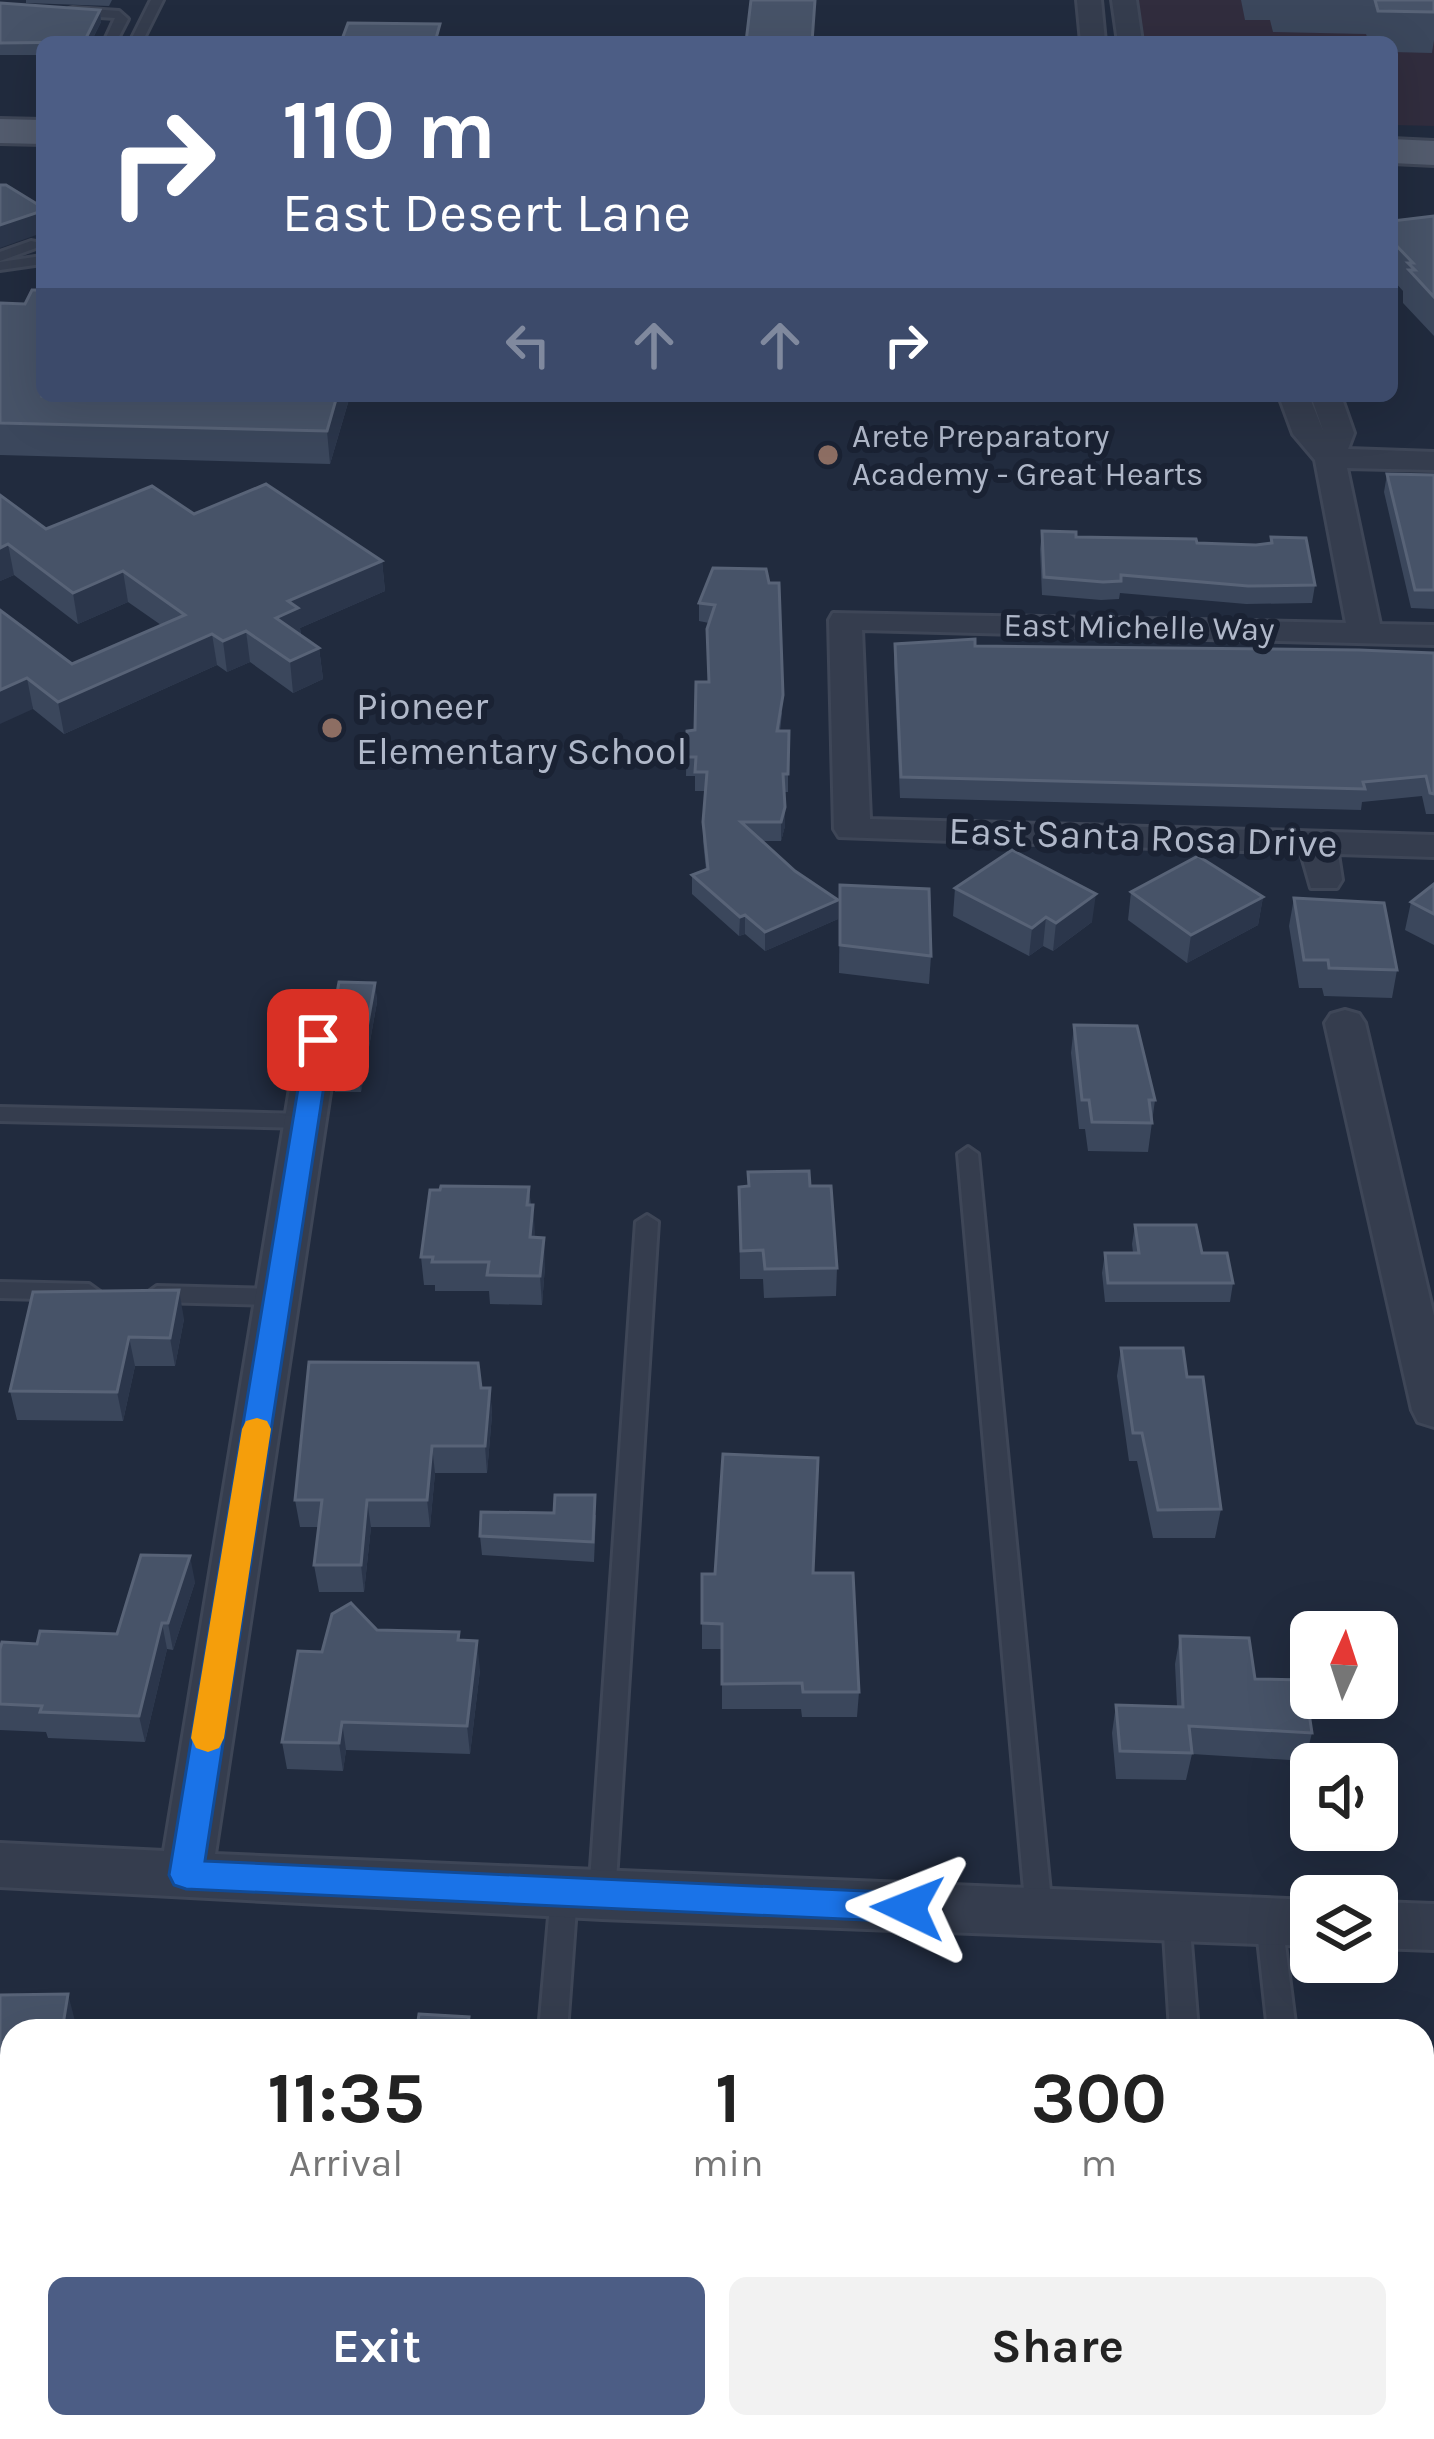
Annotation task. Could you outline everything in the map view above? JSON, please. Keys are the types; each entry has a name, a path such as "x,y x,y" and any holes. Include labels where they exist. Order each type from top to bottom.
{"main road":[{"path":"0,111 36,112"},
{"path":"0,131 36,132"},
{"path":"1398,152 1434,152"}],"street":[{"path":"1089,0 1093,36"},
{"path":"1124,0 1129,36"},
{"path":"1296,402 1308,434 1330,458 1365,633"},
{"path":"1328,402 1339,434 1330,458"},
{"path":"1330,458 1434,461"},
{"name":"East Michelle Way","path":"852,829 844,620 1434,635"},
{"name":"East Santa Rosa Drive","path":"852,829 1434,846"},
{"path":"1318,843 1324,880"},
{"path":"1345,1023 1434,1410"},
{"path":"186,1875 318,1040"},
{"path":"0,1864 583,1895 1290,1922"},
{"path":"1398,1926 1434,1927"}],"lane":[{"path":"139,36 157,0"},
{"path":"68,12 119,15 122,19 113,36"},
{"path":"0,259 34,249"},
{"path":"0,259 34,249"},
{"path":"0,1114 306,1121"},
{"path":"968,1154 1039,1912"},
{"path":"556,2019 583,1895 646,1222"},
{"path":"0,1290 278,1298"},
{"path":"1177,1918 1183,2019"},
{"path":"1283,2019 1290,1922"}],"shaded area":[{"path":"1135,0 1434,0 1434,126 1398,125 1398,36 1140,36"}],"building":[{"path":"751,0 815,0 812,36 747,36"},
{"path":"1375,0 1434,0 1434,12 1378,11"},
{"path":"0,3 100,10 87,36 36,36 36,43 0,43"},
{"path":"348,23 440,24 437,36 343,36"},
{"path":"0,185 36,203 36,213 0,225"},
{"path":"1434,216 1434,297 1409,270 1415,270 1408,263 1413,263 1398,247 1398,220"},
{"path":"36,290 36,402 335,402 327,431 0,423 0,303 25,304"},
{"path":"1387,474 1434,475 1434,590 1415,590"},
{"path":"266,484 382,561 288,601 298,608 276,618 319,648 290,661 246,631 223,641 212,634 58,702 27,678 0,690 0,610 72,664 185,615 123,571 73,593 8,544 0,548 0,495 46,529 152,486 194,514"},
{"path":"1042,531 1076,532 1076,537 1256,545 1272,543 1271,537 1306,538 1315,585 1248,586 1121,575 1121,581 1103,582 1044,577"},
{"path":"713,568 766,569 769,583 779,583 783,695 777,731 789,731 788,774 783,774 785,807 781,822 741,822 795,871 838,900 765,932 692,875 708,869 703,822 707,772 695,772 696,757 686,757 687,731 695,730 696,682 709,682 707,629 715,605 699,603"},
{"path":"975,639 975,646 1434,653 1434,794 1426,776 1363,782 1365,789 901,777 895,644"},
{"path":"1012,850 1096,894 1056,923 1046,917 1032,928 955,888"},
{"path":"1198,856 1263,897 1191,935 1131,892"},
{"path":"1434,884 1434,914 1411,902"},
{"path":"840,885 929,889 931,956 840,945"},
{"path":"1294,898 1384,903 1397,970 1329,968 1328,960 1304,960"},
{"path":"339,982 375,983 359,1073 332,1073 340,1021 334,1009"},
{"path":"1074,1025 1137,1026 1155,1100 1149,1100 1152,1123 1092,1122 1089,1100 1082,1100"},
{"path":"809,1171 810,1186 831,1186 837,1268 765,1269 763,1250 741,1251 739,1187 749,1186 748,1172"},
{"path":"441,1186 529,1187 527,1205 533,1205 530,1237 544,1238 540,1276 487,1275 489,1262 432,1262 433,1257 421,1257 430,1190"},
{"path":"1135,1225 1196,1225 1202,1253 1227,1253 1233,1283 1108,1283 1105,1253 1139,1253"},
{"path":"179,1290 170,1338 129,1337 117,1392 10,1391 33,1292"},
{"path":"1121,1348 1183,1348 1187,1377 1203,1377 1221,1509 1158,1510 1142,1433 1133,1433"},
{"path":"309,1362 478,1363 481,1388 490,1388 485,1446 432,1446 427,1500 367,1500 361,1565 314,1565 322,1500 295,1500"},
{"path":"723,1454 818,1458 813,1573 853,1573 859,1692 803,1692 802,1683 722,1684 722,1624 702,1623 702,1574 715,1574"},
{"path":"555,1495 595,1495 593,1542 480,1536 481,1512 554,1513"},
{"path":"141,1555 190,1556 168,1623 162,1623 139,1716 40,1712 42,1706 0,1704 2,1642 37,1644 40,1631 117,1634"},
{"path":"351,1603 377,1630 459,1632 458,1640 477,1641 467,1726 342,1722 339,1743 282,1742 298,1651 322,1652 332,1614"},
{"path":"1180,1636 1249,1638 1255,1679 1290,1680 1290,1719 1310,1719 1312,1733 1189,1726 1192,1753 1120,1751 1116,1705 1183,1707"},
{"path":"68,1994 64,2019 0,2019 0,1995"},
{"path":"419,2014 469,2017 469,2019 418,2019"}],"slow traffic":[{"path":"208,1738 257,1429"}],"place":[{"name":"Arete Preparatory Academy - Great Hearts","path":"828,455"},
{"name":"Pioneer Elementary School","path":"332,728"}],"route":[{"path":"318,1040 186,1875 908,1908"}]}
